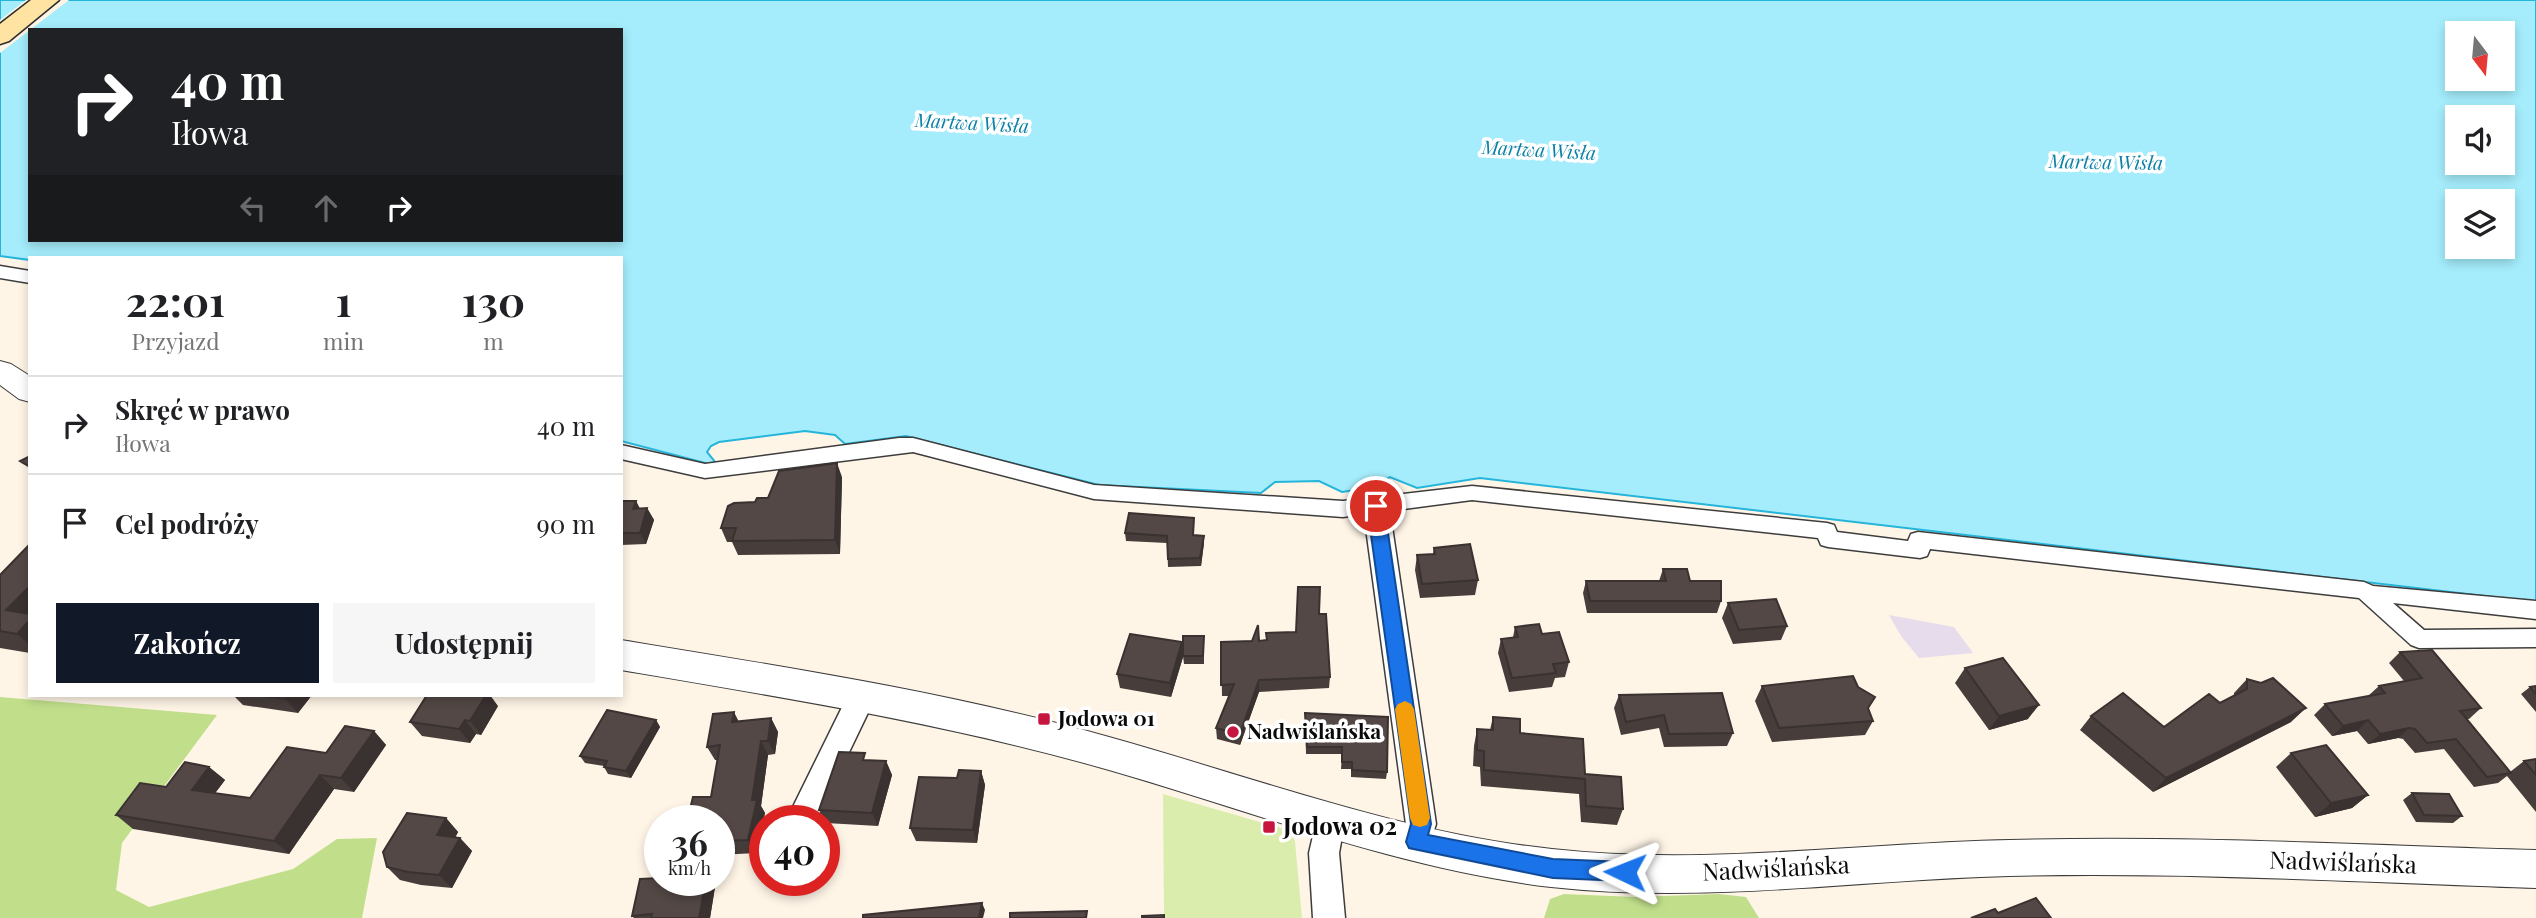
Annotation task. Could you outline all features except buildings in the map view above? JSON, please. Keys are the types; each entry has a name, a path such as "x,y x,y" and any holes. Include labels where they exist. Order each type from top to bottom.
{"main road":[{"path":"0,36 47,0"}],"street":[{"path":"0,272 28,276"},
{"path":"0,372 28,390"},
{"path":"623,452 705,471 913,445 1094,492 1343,509 1472,493 1827,531 1828,538 1920,550 1918,540 2364,590 2419,639 2536,638"},
{"path":"1376,506 1421,824 1416,842"},
{"path":"2376,593 2536,610"},
{"name":"Nadwiślańska","path":"623,655 862,696 1107,753 1330,820 1416,842 1553,869 1673,873 2010,858 2155,858 2536,869"},
{"path":"809,805 862,696"},
{"path":"1329,918 1324,853 1330,820"}],"shaded area":[{"path":"1889,615 1954,627 1973,653 1919,658 1901,636"}],"green space":[{"path":"0,697 217,715 122,843 116,890 149,907 293,869 337,839 377,838 362,918 0,918"},
{"path":"1163,794 1288,830 1295,841 1302,918 1164,918"},
{"path":"1564,894 1635,897 1719,894 1746,897 1759,918 1544,918 1550,899"}],"water":[{"name":"Martwa Wisła","path":"0,0 2536,0 2536,602 1480,478 1417,488 1390,477 1369,488 1342,492 1319,481 1275,482 1261,493 1099,485 906,436 845,444 835,435 805,431 719,442 707,452 716,463 709,464 623,442 623,256 28,256 28,260 0,256"}],"pier":[{"path":"26,0 69,0 33,28 28,28 28,31 0,53 0,20"}],"slow traffic":[{"path":"1405,709 1420,818"}],"place":[{"name":"Jodowa 01","path":"1044,719"},
{"name":"Nadwiślańska","path":"1233,732"},
{"name":"Jodowa 02","path":"1269,827"}],"route":[{"path":"1376,506 1421,824 1416,842 1553,869 1625,872"}]}
